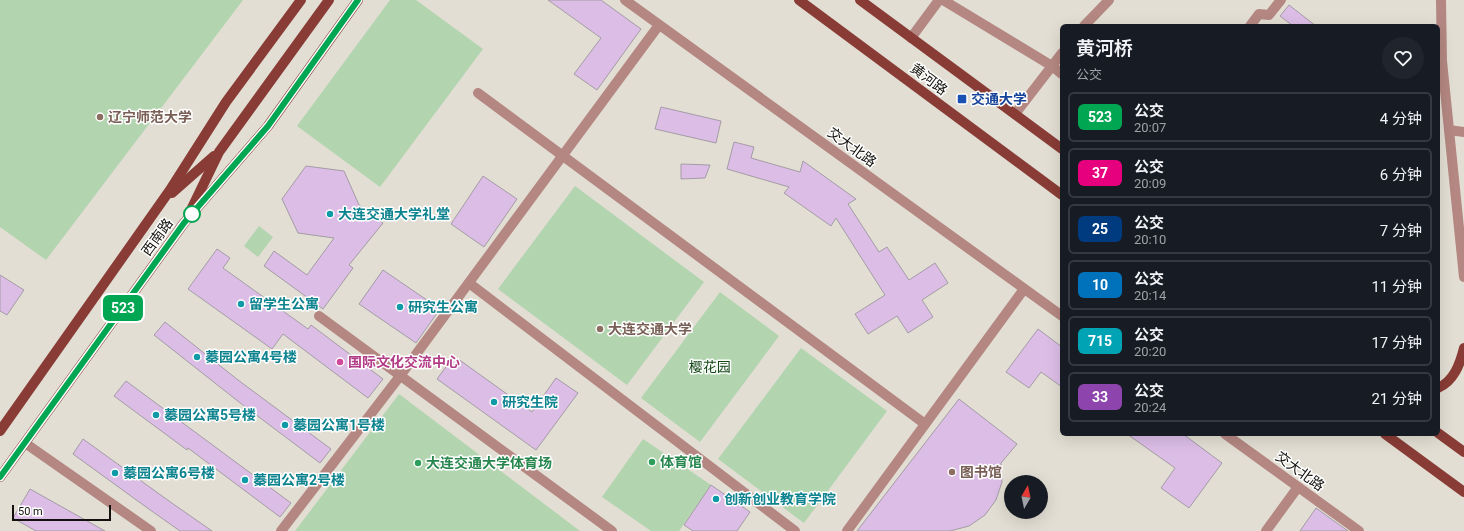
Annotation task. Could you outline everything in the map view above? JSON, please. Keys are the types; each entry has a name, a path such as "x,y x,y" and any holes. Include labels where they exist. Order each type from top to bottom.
{"main road":[{"name":"西南路","path":"0,431 161,203 226,102 301,0"},
{"path":"184,223 219,152 329,0"},
{"name":"西南路","path":"0,477 184,223 268,126 358,0"},
{"name":"黄河路","path":"799,0 1060,194"},
{"name":"黄河路","path":"860,0 1060,148"},
{"path":"161,203 219,152"},
{"path":"1440,387 1446,384 1459,365 1464,348"},
{"path":"1440,434 1464,452"},
{"path":"1388,436 1464,492"}],"street":[{"name":"交大北路","path":"625,0 1060,315"},
{"path":"911,38 939,0"},
{"path":"943,0 1052,66 1060,72"},
{"path":"1086,24 1109,0"},
{"path":"1252,24 1259,14 1269,15 1280,0"},
{"path":"1441,0 1442,61 1464,277"},
{"path":"281,531 400,376 659,25"},
{"path":"1015,114 1060,56"},
{"path":"478,93 925,424"},
{"path":"1449,130 1464,132"},
{"path":"469,283 784,528 795,531"},
{"path":"847,531 1024,289"},
{"path":"319,316 612,531"},
{"name":"交大北路","path":"1228,436 1359,531"},
{"path":"25,444 151,531"},
{"path":"1266,531 1298,487"}],"green space":[{"name":"辽宁师范大学","path":"0,0 243,0 46,260 0,227"},
{"path":"390,0 416,0 483,49 380,187 297,126"},
{"path":"575,186 704,282 627,385 498,289"},
{"path":"259,226 273,237 258,257 244,246"},
{"name":"樱花园","path":"720,292 779,336 700,442 641,398"},
{"path":"801,348 887,411 804,523 718,459"},
{"name":"大连交通大学体育场","path":"399,394 580,531 295,531"},
{"name":"体育馆","path":"643,439 711,485 679,531 651,531 602,497"}],"building":[{"path":"548,0 601,0 641,29 597,90 574,74 601,38"},
{"path":"1289,5 1313,24 1290,24 1280,16"},
{"path":"661,107 721,121 716,143 655,129"},
{"path":"734,142 754,147 751,158 800,172 803,161 856,199 848,204 879,252 887,247 909,280 935,263 948,283 922,300 933,317 908,333 897,316 868,334 855,314 885,295 836,218 831,226 784,193 789,187 727,169"},
{"path":"681,164 710,165 705,178 681,179"},
{"name":"大连交通大学礼堂","path":"306,166 344,171 359,205 383,223 349,265 353,268 323,309 264,266 274,251 307,275 334,238 298,233 282,199"},
{"path":"483,176 517,199 484,247 451,224"},
{"name":"留学生公寓","path":"217,249 230,258 223,268 308,329 311,325 383,379 368,398 283,334 272,349 188,289"},
{"name":"研究生公寓","path":"383,270 440,309 416,343 359,304"},
{"path":"0,275 24,290 7,315 0,311"},
{"path":"165,322 238,380 331,449 320,463 154,335"},
{"path":"1038,329 1060,346 1060,386 1041,372 1029,388 1006,372"},
{"name":"研究生院","path":"454,356 532,412 556,378 578,393 536,450 437,379"},
{"path":"126,381 291,503 280,517 188,448 187,450 114,396"},
{"name":"图书馆","path":"959,399 1017,444 1001,463 1002,482 996,500 985,515 969,526 950,531 857,531"},
{"path":"1130,436 1186,436 1222,463 1189,508 1161,488 1175,468"},
{"name":"蓁园公寓6号楼","path":"83,439 212,531 180,531 146,507 73,454"},
{"name":"创新创业教育学院","path":"711,485 750,512 737,531 693,531 684,525"},
{"path":"30,489 105,531 36,531 13,518"},
{"path":"1316,508 1348,531 1300,531"}],"bus line":[{"name":"523","path":"0,477 184,223 268,126 358,0"}],"place":[{"name":"交通大学","path":"962,99"},
{"name":"辽宁师范大学","path":"100,117"},
{"name":"大连交通大学礼堂","path":"330,214"},
{"name":"留学生公寓","path":"241,304"},
{"name":"研究生公寓","path":"400,307"},
{"name":"大连交通大学","path":"600,329"},
{"name":"蓁园公寓4号楼","path":"197,357"},
{"name":"国际文化交流中心","path":"340,362"},
{"name":"研究生院","path":"494,402"},
{"name":"蓁园公寓5号楼","path":"156,415"},
{"name":"蓁园公寓1号楼","path":"285,425"},
{"name":"体育馆","path":"652,462"},
{"name":"大连交通大学体育场","path":"418,463"},
{"name":"图书馆","path":"952,472"},
{"name":"蓁园公寓6号楼","path":"115,473"},
{"name":"蓁园公寓2号楼","path":"245,480"},
{"name":"创新创业教育学院","path":"716,499"}]}
